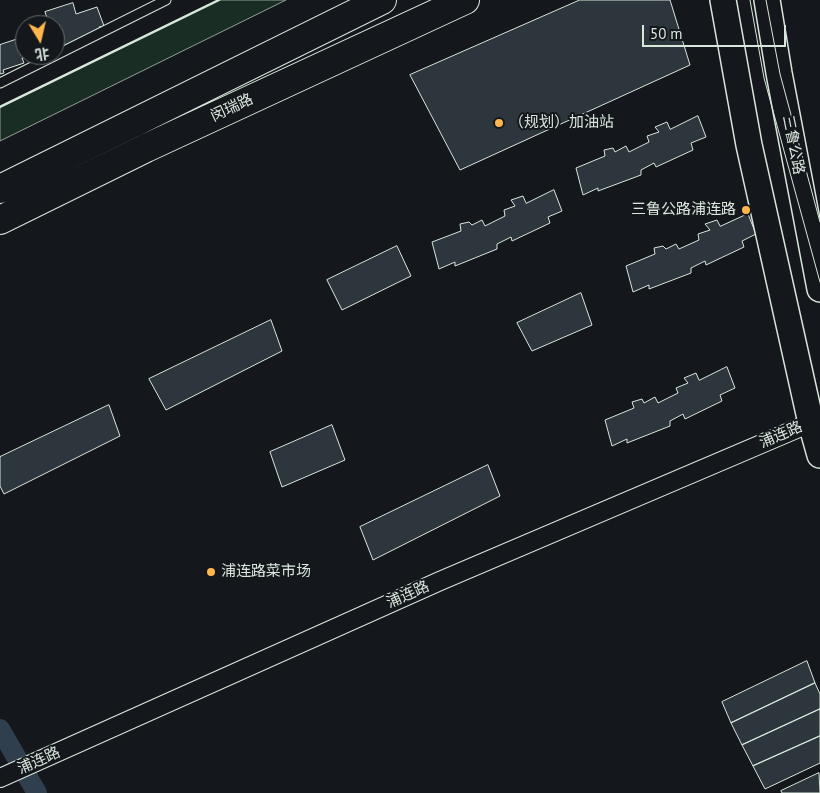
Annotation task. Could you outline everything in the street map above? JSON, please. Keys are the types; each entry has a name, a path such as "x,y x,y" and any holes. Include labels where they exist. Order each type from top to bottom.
{"main road":[{"name":"闵瑞路","path":"0,189 382,0"},
{"name":"闵瑞路","path":"0,220 146,148 465,0"},
{"path":"723,0 749,145 815,421 820,455"},
{"name":"三鲁公路","path":"767,0 820,289"}],"street":[{"name":"浦连路","path":"0,778 440,581 815,421"}],"lane":[{"path":"0,83 166,0"}],"green space":[{"path":"219,0 286,0 0,141 0,107"}],"building":[{"name":"（规划）加油站","path":"580,0 670,0 690,65 460,170 410,75"},
{"path":"73,3 76,14 97,7 104,26 99,27 101,32 65,47 65,15 46,15 45,12"},
{"path":"15,40 15,65 18,65 3,70 4,73 0,74 0,45"},
{"path":"698,116 706,137 691,143 693,150 656,167 654,163 641,170 641,175 598,191 598,188 583,195 576,168 605,156 604,150 613,148 615,152 626,146 629,152 649,142 647,136 659,132 655,127 667,122 670,129"},
{"path":"554,190 562,211 548,217 550,223 512,241 511,237 497,244 497,249 455,266 455,262 439,269 432,242 461,231 460,224 469,222 472,225 482,220 485,226 505,216 504,210 515,206 511,200 523,196 526,203"},
{"path":"748,214 756,234 742,241 744,247 706,265 705,261 691,268 691,273 649,289 649,285 633,292 626,266 655,254 654,248 663,246 666,249 676,244 679,249 699,240 698,234 710,230 705,224 717,220 720,226"},
{"path":"397,246 411,276 342,310 327,280"},
{"path":"581,293 592,325 532,351 517,323"},
{"path":"271,320 282,351 166,410 149,379"},
{"path":"727,367 735,388 720,395 722,401 685,419 683,414 670,421 670,426 627,443 627,439 612,446 605,420 634,408 632,402 642,399 644,403 655,397 658,403 678,393 676,388 688,383 684,378 696,373 699,380"},
{"path":"109,405 120,436 4,494 0,486 0,457"},
{"path":"332,425 345,460 282,487 270,452"},
{"path":"488,465 500,496 373,560 360,527"},
{"path":"807,661 815,683 731,723 722,702"},
{"path":"815,683 820,694 820,709 742,745 731,723"},
{"path":"820,709 820,736 753,766 742,745"},
{"path":"820,736 820,763 765,789 753,766"},
{"path":"819,773 820,793 782,793 781,791"}],"waterway":[{"path":"0,729 37,793"}],"tram line":[{"path":"750,0 764,78 820,282"},
{"path":"766,0 780,74 820,222"}],"wall":[{"path":"0,107 219,0"}],"place":[{"name":"（规划）加油站","path":"499,123"},
{"name":"三鲁公路浦连路","path":"746,210"},
{"name":"浦连路菜市场","path":"211,572"}]}
